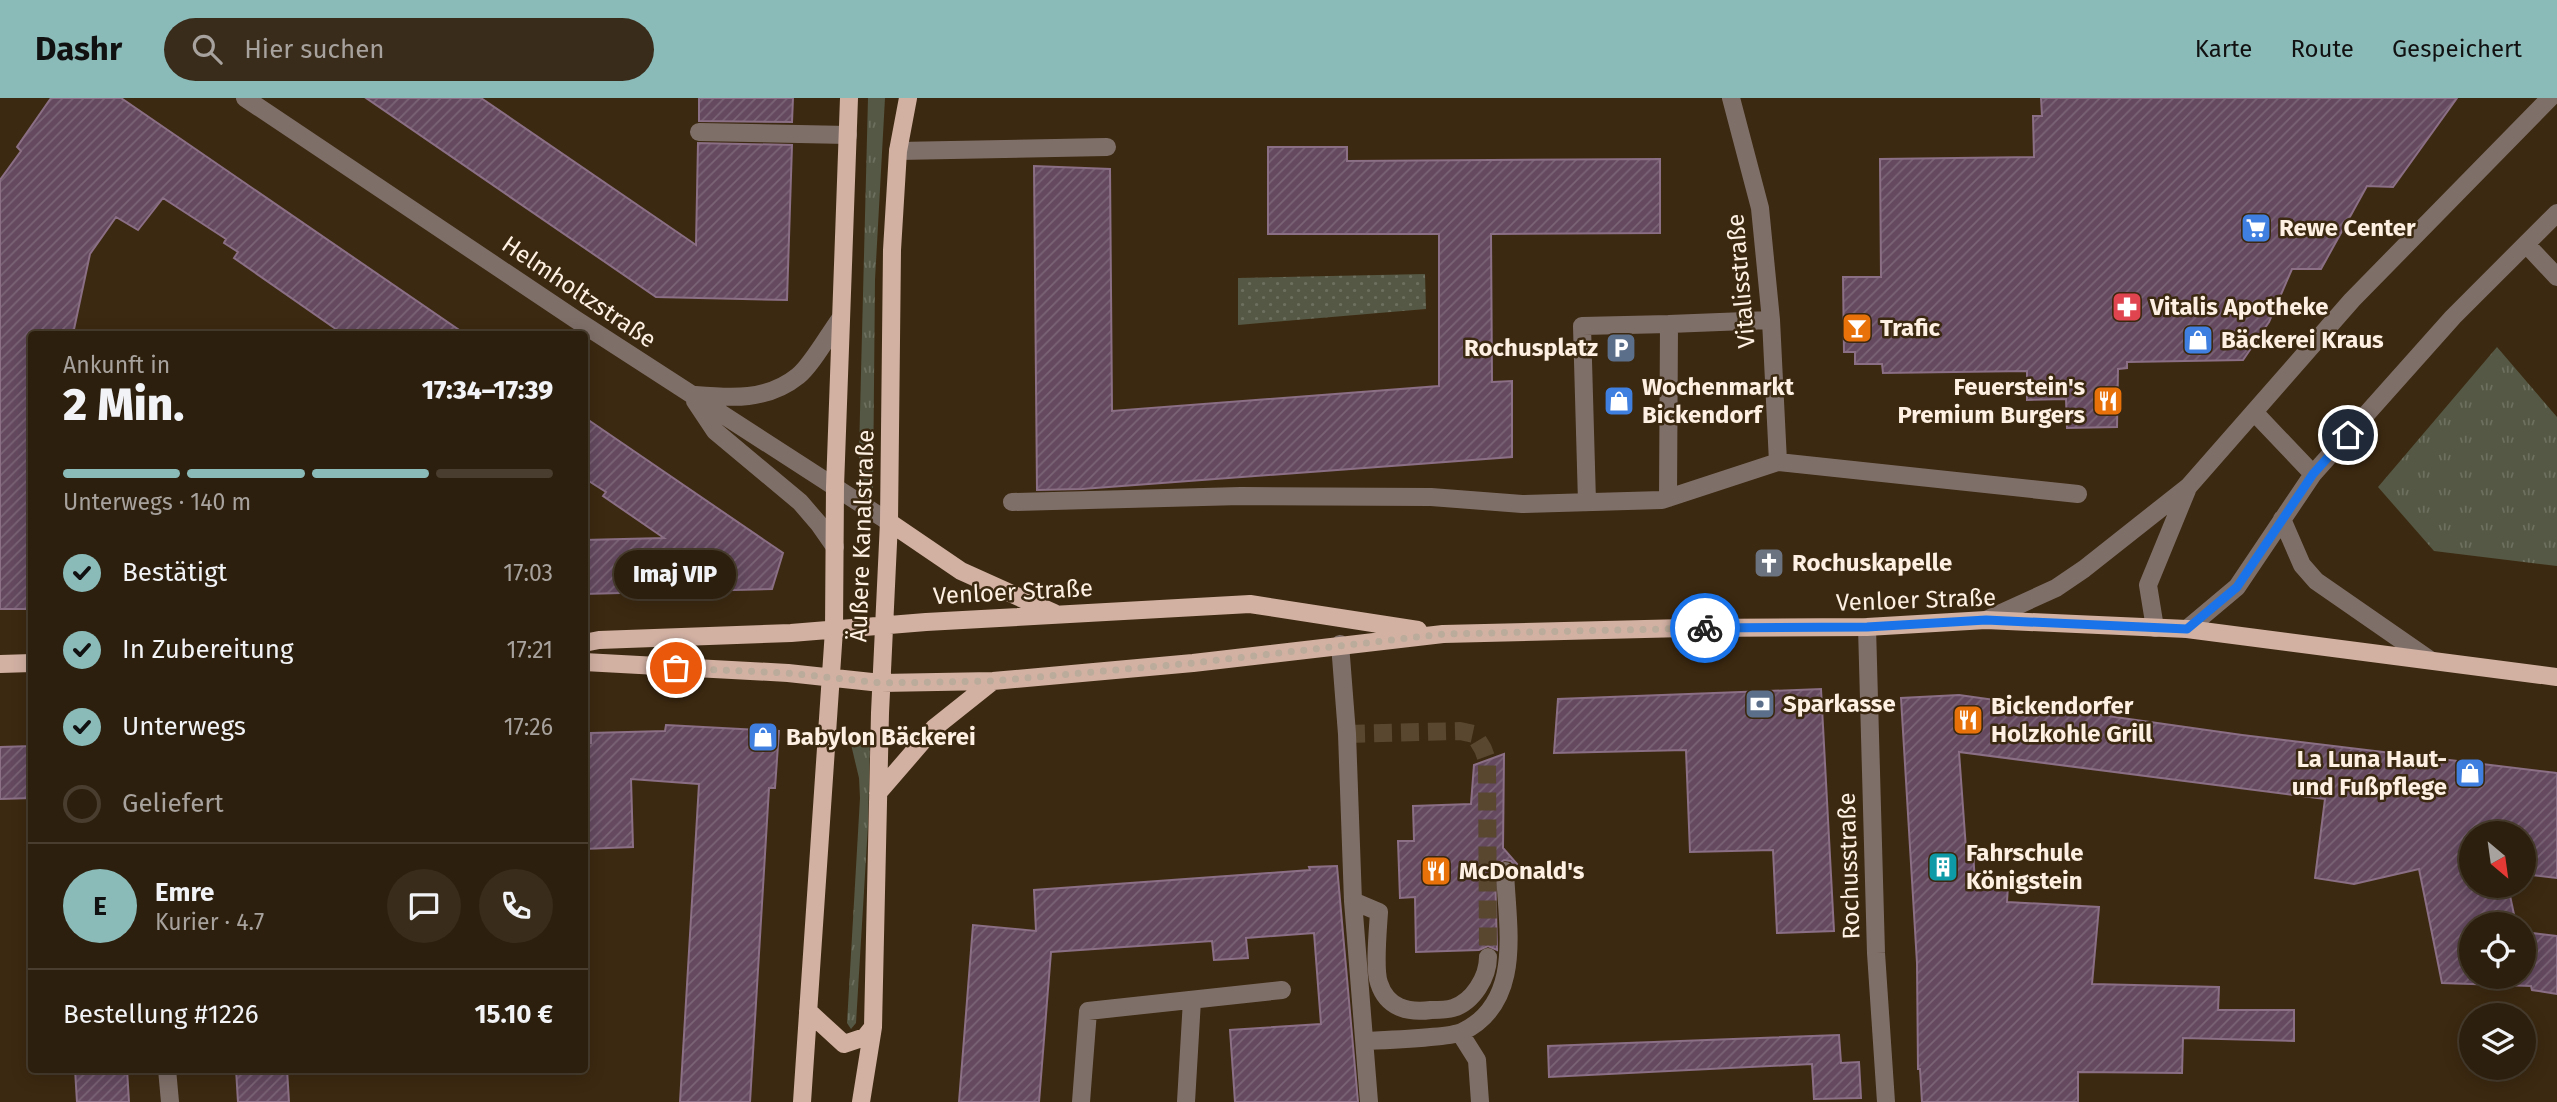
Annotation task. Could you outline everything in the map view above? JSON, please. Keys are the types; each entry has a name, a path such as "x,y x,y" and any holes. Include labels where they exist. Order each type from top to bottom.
{"main road":[{"name":"Äußere Kanalstraße","path":"802,1102 834,630 835,487 849,98"},
{"name":"Äußere Kanalstraße","path":"861,1102 873,1027 881,683 889,522 892,250 898,151 908,98"},
{"path":"889,522 961,571 1056,614"},
{"name":"Venloer Straße","path":"588,642 791,633 1056,614 1250,604 1443,634"},
{"name":"Venloer Straße","path":"588,662 881,683 993,681 1193,663 1443,634 1671,628 1867,627 1986,620 2187,629 2557,677"},
{"path":"0,664 28,663"},
{"path":"878,793 934,728 993,681"},
{"path":"808,1010 844,1044 865,1037 873,1027"}],"street":[{"name":"Helmholtzstraße","path":"245,98 691,395 889,522"},
{"name":"Vitalisstraße","path":"1731,98 1760,208 1771,320 1779,462"},
{"path":"1986,620 2056,588 2189,486 2352,300 2550,98"},
{"path":"699,132 848,135"},
{"path":"898,151 1107,147"},
{"path":"2187,629 2237,587 2313,474 2453,317 2557,213"},
{"path":"2526,244 2557,277"},
{"path":"691,395 736,399 769,393 800,375 840,319"},
{"path":"1587,502 1582,326 1771,320"},
{"path":"1668,498 1669,324"},
{"path":"691,395 715,430 800,502 835,547"},
{"path":"2255,413 2313,474"},
{"path":"1012,502 1241,496 1432,498 1522,504 1662,500 1779,462 2078,494"},
{"path":"2155,628 2148,585 2189,486"},
{"name":"Venloer Straße","path":"2282,519 2302,565 2316,581 2430,660"},
{"name":"Rochusstraße","path":"1867,627 1876,953 1886,1102"},
{"path":"1340,644 1347,734 1353,901 1369,1102"},
{"path":"1365,1041 1460,1033 1484,1016 1503,989 1508,964 1505,871"},
{"path":"1353,901 1379,912 1378,981 1386,997 1398,1007 1412,1012 1454,1008 1468,999 1480,985 1488,966 1488,957"},
{"path":"1081,1102 1088,1011 1282,990"},
{"path":"1186,1102 1192,1000"},
{"path":"1460,1033 1477,1060 1480,1102"},
{"path":"167,1073 170,1102"}],"green space":[{"path":"868,98 885,98 875,280 873,488 866,493 859,489 859,452"},
{"path":"1425,274 1426,309 1238,325 1238,278"},
{"path":"2497,347 2557,417 2557,566 2434,551 2378,487"},
{"path":"849,736 870,736 868,825 856,1023 851,1029 847,1023 860,798 859,778"}],"building":[{"path":"51,98 121,98 461,331 339,331 234,258 238,252 224,243 226,239 163,198 138,230 116,217 90,254 74,331 28,331 28,609 0,609 0,180 21,151 17,147"},
{"path":"366,98 481,98 696,245 698,143 792,145 787,300 656,297"},
{"path":"699,98 793,98 792,122 699,121"},
{"path":"2041,98 2457,98 2393,187 2367,186 2321,269 2292,269 2269,322 2243,360 2127,362 2127,368 2118,369 2117,427 2067,428 2066,399 2027,400 2027,371 1883,373 1882,364 1855,364 1855,352 1844,352 1843,277 1881,277 1880,159 2034,157 2033,116 2042,116"},
{"path":"1268,147 1347,147 1347,161 1660,159 1660,233 1491,234 1492,382 1512,381 1512,457 1082,489 1037,490 1034,166 1110,169 1112,411 1439,386 1439,234 1268,234"},
{"path":"588,420 783,553 772,589 588,594 588,540 664,538 603,496 606,492 588,481"},
{"path":"1821,689 1834,931 1777,933 1773,850 1690,852 1686,750 1554,753 1558,699"},
{"path":"1959,695 2242,735 2557,773 2557,878 2536,875 2536,821 2459,821 2459,898 2511,898 2513,912 2459,912 2459,984 2442,983 2419,869 2354,884 2315,878 2325,799 1959,752 1966,849 1973,849 1975,885 2008,886 2007,902 2099,907 2092,984 2219,987 2218,1010 2294,1010 2294,1041 2183,1038 2182,1073 2078,1072 2078,1102 1922,1102 1918,1069 1917,963 1901,698"},
{"path":"666,725 779,731 775,788 769,788 750,1102 680,1102 699,784 631,779 633,847 588,849 588,743 591,743 591,733 665,731"},
{"path":"28,746 28,798 0,799 0,747"},
{"name":"McDonald's","path":"1504,754 1503,848 1517,864 1515,866 1511,861 1504,860 1495,867 1497,950 1488,946 1479,950 1416,952 1415,897 1400,898 1398,841 1414,841 1413,806 1471,804 1474,765"},
{"path":"1337,866 1358,1102 1235,1102 1230,1030 1321,1024 1314,933 1246,938 1248,958 1214,960 1212,941 1051,952 1039,1102 959,1102 973,925 1036,931 1034,890"},
{"path":"2536,933 2557,936 2557,994 2532,990 2536,989"},
{"path":"1839,1035 1841,1063 1859,1062 1861,1098 1814,1099 1812,1064 1549,1077 1548,1046"},
{"path":"75,1073 127,1073 129,1102 77,1102"},
{"path":"236,1073 287,1073 289,1102 238,1102"}],"tunnel":[{"path":"1347,734 1460,731 1474,734 1487,760 1488,957"}],"way so far":[{"path":"676,668 788,673 881,683 993,681 1193,663 1443,634 1705,628"}],"place":[{"name":"Rewe Center","path":"2256,228"},
{"name":"Vitalis Apotheke","path":"2127,307"},
{"name":"Trafic","path":"1857,328"},
{"name":"Bäckerei Kraus","path":"2198,340"},
{"name":"Rochusplatz","path":"1621,348"},
{"name":"Wochenmarkt Bickendorf","path":"1619,401"},
{"name":"Feuerstein's Premium Burgers","path":"2108,401"},
{"name":"Rochuskapelle","path":"1769,563"},
{"name":"Imaj VIP","path":"676,668"},
{"name":"Sparkasse","path":"1760,704"},
{"name":"Bickendorfer Holzkohle Grill","path":"1968,720"},
{"name":"Babylon Bäckerei","path":"763,737"},
{"name":"La Luna Haut- und Fußpflege","path":"2470,773"},
{"name":"Fahrschule Königstein","path":"1943,867"},
{"name":"McDonald's","path":"1436,871"}],"route":[{"path":"1705,628 1867,627 1986,620 2187,629 2237,587 2313,474 2348,435"}]}
